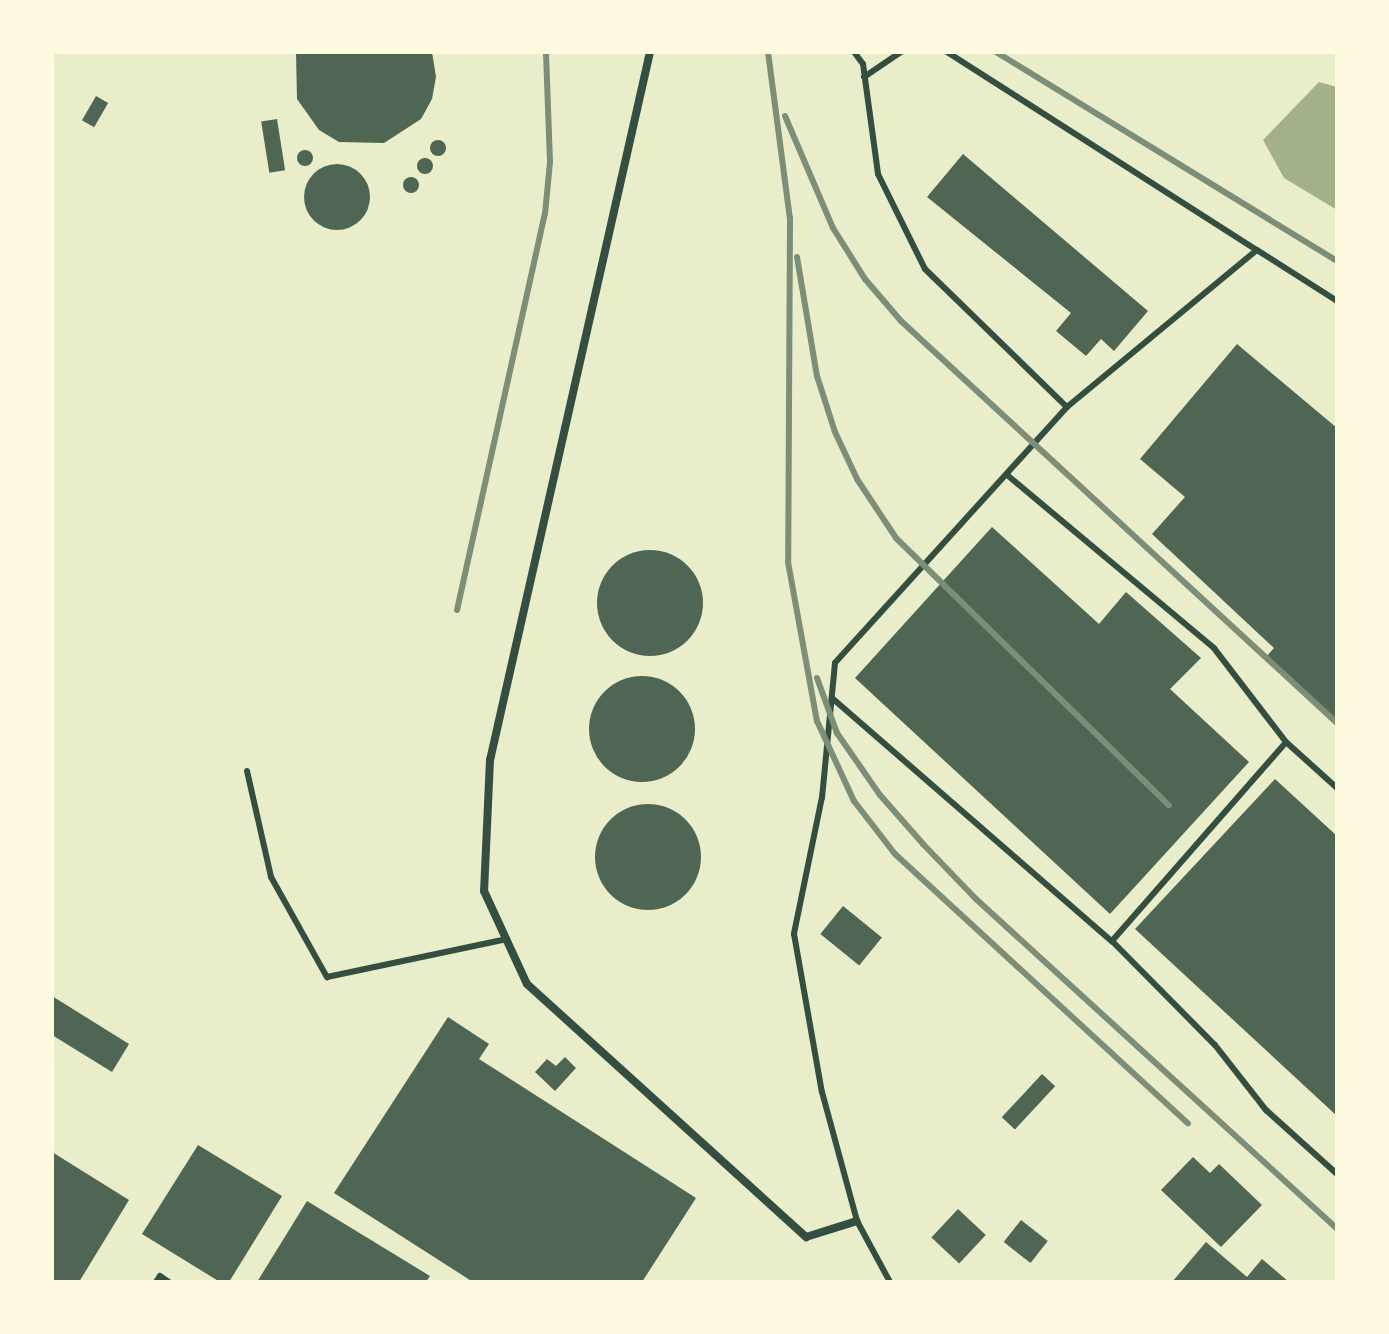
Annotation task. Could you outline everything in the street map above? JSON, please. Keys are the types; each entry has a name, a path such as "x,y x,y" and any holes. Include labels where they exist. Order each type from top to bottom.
{"street":[{"path":"650,52 490,760 484,891 527,984 806,1237 857,1221"}],"lane":[{"path":"854,52 864,77 878,174 925,269 1067,407"},
{"path":"864,77 901,52"},
{"path":"947,52 1337,301"},
{"path":"890,1282 857,1221 822,1092 794,934 822,797 835,663 1067,407 1257,250"},
{"path":"1007,475 1214,648 1286,742 1337,788"},
{"path":"832,698 1112,941 1215,1045 1266,1110 1337,1174"},
{"path":"1112,941 1286,742"},
{"path":"247,771 271,877 327,977 507,939"},
{"path":"156,1282 160,1276 169,1282"}],"shaded area":[{"path":"1319,82 1337,87 1337,210 1284,178 1263,140"}],"building":[{"path":"296,52 432,52 436,77 432,99 421,119 384,143 339,142 319,130 297,99"},
{"path":"96,96 108,103 94,127 82,120"},
{"path":"277,119 285,170 269,173 261,122"},
{"path":"435,140 441,140 446,148 444,154 435,156 430,151 430,145"},
{"path":"305,150 311,152 311,164 305,166 299,164 297,158 299,152"},
{"path":"963,154 1148,311 1114,351 1101,339 1086,356 1056,331 1071,313 927,197"},
{"path":"422,158 428,158 433,166 431,172 422,174 417,169 417,163"},
{"path":"330,164 344,164 356,169 365,178 370,197 368,210 361,221 344,230 330,230 318,225 309,216 304,204 304,190 309,178 318,169"},
{"path":"408,177 414,177 419,185 417,191 408,193 403,188 403,182"},
{"path":"1237,344 1337,428 1337,721 1267,656 1274,648 1152,534 1185,497 1140,459"},
{"path":"992,527 1099,624 1126,592 1201,658 1170,689 1249,762 1110,914 855,678"},
{"path":"650,550 670,554 688,565 699,583 703,603 699,623 688,641 670,652 650,656 630,652 612,641 601,623 597,603 601,583 612,565 630,554"},
{"path":"642,676 662,680 680,691 691,709 695,729 691,749 680,767 662,778 642,782 622,778 604,767 593,749 589,729 593,709 604,691 622,680"},
{"path":"1275,779 1337,836 1337,1116 1135,929"},
{"path":"648,804 668,808 686,819 697,837 701,857 697,877 686,895 668,906 648,910 628,906 610,895 599,877 595,857 599,837 610,819 628,808"},
{"path":"843,906 882,937 859,965 820,934"},
{"path":"52,996 129,1044 112,1072 52,1035"},
{"path":"448,1017 489,1044 479,1059 696,1198 642,1282 473,1282 334,1193"},
{"path":"565,1057 576,1068 555,1091 535,1072 547,1059 556,1066"},
{"path":"1042,1074 1055,1086 1015,1129 1002,1117"},
{"path":"198,1145 282,1196 229,1282 220,1282 142,1234"},
{"path":"52,1152 129,1200 79,1282 52,1282"},
{"path":"1193,1157 1210,1173 1219,1164 1262,1205 1221,1247 1161,1190"},
{"path":"307,1201 430,1276 426,1282 257,1282"},
{"path":"958,1209 986,1235 959,1263 931,1238"},
{"path":"1021,1220 1048,1241 1031,1263 1004,1242"},
{"path":"1206,1242 1247,1277 1262,1259 1289,1282 1172,1282"}],"railway":[{"path":"457,610 545,214 550,162 546,52"},
{"path":"768,52 790,218 788,562 817,721 854,801 895,854 1188,1123"},
{"path":"996,52 1337,261"},
{"path":"785,116 833,228 865,279 901,321 1337,723"},
{"path":"797,257 817,376 835,432 857,479 896,538 1169,805"},
{"path":"817,678 837,733 880,795 923,844 976,899 1337,1229"}]}
